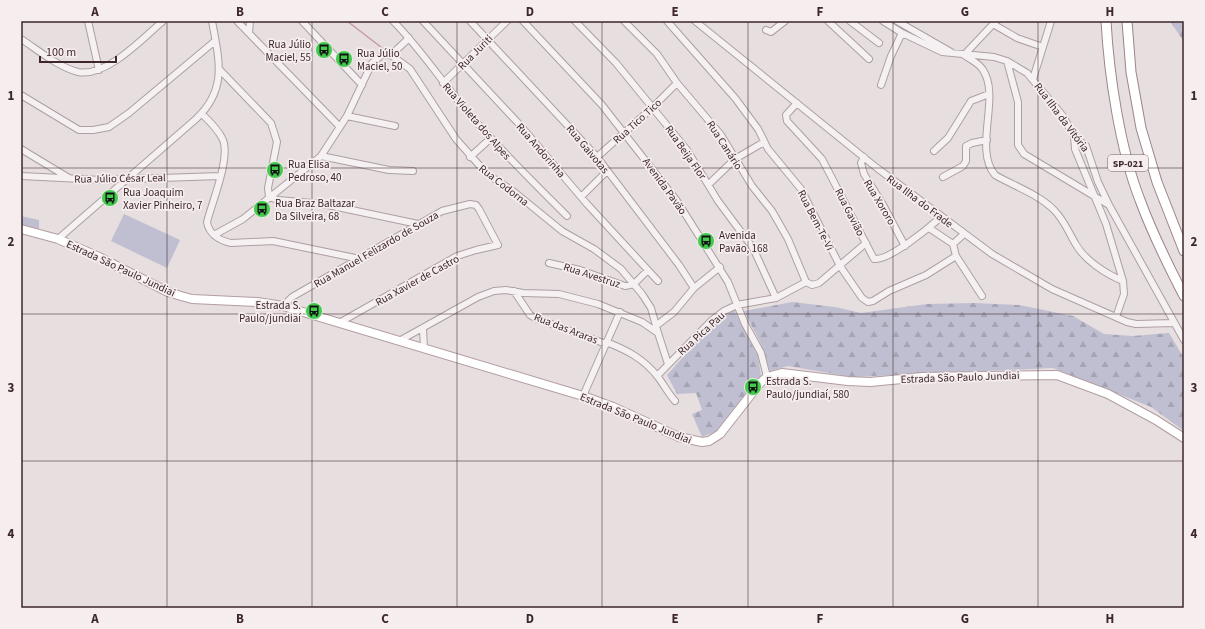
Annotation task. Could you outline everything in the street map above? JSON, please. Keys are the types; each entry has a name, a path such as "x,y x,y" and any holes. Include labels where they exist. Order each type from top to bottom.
{"highway":[{"name":"SP-021","path":"1106,21 1114,93 1128,163 1139,199 1167,264 1184,296"},
{"name":"SP-021","path":"1127,21 1131,72 1141,128 1157,182 1184,251"}],"main road":[{"name":"Estrada São Paulo Jundiai","path":"21,229 58,239 100,257 168,292 180,296 192,299 257,302 283,306 582,396 613,407 679,437 702,442 709,441 720,434 729,425 748,396 767,377 782,373 848,382 870,382 931,377 1057,375 1088,385 1108,394 1144,413 1184,438"}],"street":[{"path":"88,21 99,70"},
{"path":"21,39 77,72 88,72 99,70 121,57 163,21"},
{"path":"58,239 202,114 209,105 218,86 218,69 212,21"},
{"path":"237,21 340,127"},
{"path":"250,21 250,33"},
{"path":"302,21 362,85"},
{"name":"Rua Violeta dos Alpes","path":"393,21 426,58 443,83 491,138 567,216"},
{"name":"Rua Andorinha","path":"423,21 520,125 581,197 658,281"},
{"name":"Rua Gaivotas","path":"470,21 597,157 679,265 694,288"},
{"name":"Rua Juriti","path":"443,83 507,21"},
{"name":"Avenida Pavão","path":"523,21 586,86 677,201 720,267 749,334 761,353 767,377"},
{"name":"Rua Beija Flor","path":"575,21 616,63 687,150 718,201 753,248 776,298"},
{"name":"Rua Canário","path":"624,21 657,54 677,83 721,135 752,186 772,211 788,239 806,282"},
{"name":"Rua Bem-Te-Vi","path":"667,21 702,58 749,116 764,142 805,196 840,266 859,296 870,302 926,274 956,256"},
{"name":"Rua Ilha do Frade","path":"695,21 864,157 964,234 1013,268 1069,298 1136,324 1173,323"},
{"path":"766,30 772,32 785,21"},
{"path":"828,21 869,59"},
{"path":"850,21 879,43"},
{"name":"Rua Ilha da Vitória","path":"883,21 902,33 942,52 964,55 982,55 1007,61 1027,73 1033,79 1063,116 1074,136 1086,146 1098,182 1109,205 1173,323 1184,340"},
{"name":"Rua Ilha da Vitória","path":"897,21 952,53"},
{"path":"1033,79 1051,21"},
{"path":"1043,47 1017,38 995,22 964,55 979,64 988,80 988,164 995,175 1048,204 1064,221 1076,245 1082,253 1102,270 1123,280"},
{"path":"914,39 917,32"},
{"path":"881,85 891,56 902,33"},
{"path":"214,236 243,218 321,156 347,116 372,63 382,55 391,55 409,38"},
{"path":"21,95 79,130 93,130 109,127 129,113 215,41"},
{"name":"Rua Codorna","path":"391,55 410,69 470,157 487,174 513,191 562,231 609,259 621,269 651,308 668,364"},
{"path":"1007,61 1018,102 1018,145 1020,150 1109,205"},
{"path":"218,69 271,123 277,142 268,188 269,197"},
{"name":"Rua Tico Tico","path":"597,157 653,107 677,83"},
{"path":"934,150 948,138 971,101 989,94"},
{"name":"Rua Gavião","path":"797,103 786,115 787,121 822,159 872,257 877,260 905,246 942,217"},
{"path":"202,114 217,130 225,146 226,155 207,222 208,228 214,236 225,242 231,243 272,241 360,259"},
{"path":"347,116 394,126"},
{"path":"1074,136 1075,149 1106,224 1123,280 1124,294 1116,317"},
{"path":"470,157 491,138"},
{"path":"943,177 963,166 966,161 966,146 972,143 987,140"},
{"path":"709,184 735,159 764,142"},
{"path":"21,149 70,178"},
{"path":"321,156 389,170 413,171"},
{"name":"Rua Xororo","path":"864,157 861,163 864,174 882,203 905,246"},
{"path":"581,197 607,171"},
{"name":"Rua Júlio César Leal","path":"21,176 102,180 220,176"},
{"path":"269,197 278,200 323,204 418,224"},
{"name":"Rua Manuel Felizardo de Souza","path":"283,306 292,297 442,211 473,204 479,209 498,245"},
{"path":"929,228 953,244 956,256 982,296"},
{"path":"953,244 964,234"},
{"path":"840,266 866,243"},
{"name":"Rua Xavier de Castro","path":"339,323 456,256 498,245"},
{"name":"Rua Avestruz","path":"549,263 580,270 615,284 625,286 634,284"},
{"name":"Rua Pica Pau","path":"657,376 711,321 724,311 737,305 776,298 806,282 816,285 840,266"},
{"path":"657,325 674,312 694,288 720,267"},
{"path":"634,284 648,270"},
{"path":"399,341 484,294 506,290 575,296 620,312 642,322 658,333"},
{"name":"Rua das Araras","path":"514,291 530,315 535,318 633,353 657,376 674,400"},
{"path":"582,396 620,312"},
{"path":"423,329 424,348"}],"green space":[{"path":"1170,21 1184,21 1184,42"},
{"path":"124,214 180,240 167,268 111,241"},
{"path":"21,216 39,220 39,230 21,227"},
{"path":"792,302 835,307 861,313 927,304 975,303 1019,305 1073,316 1104,334 1133,336 1169,333 1184,358 1184,431 1151,407 1053,368 852,377 788,366 770,371 760,342 744,311"},
{"path":"734,310 758,356 761,376 717,431 702,437 692,414 702,410 696,393 677,394 667,375 708,329"}],"waterway":[{"path":"347,21 386,51"}],"place":[{"name":"Rua Júlio Maciel, 55","path":"324,50"},
{"name":"Rua Júlio Maciel, 50","path":"344,59"},
{"name":"Rua Elisa Pedroso, 40","path":"275,170"},
{"name":"Rua Joaquim Xavier Pinheiro, 7","path":"110,198"},
{"name":"Rua Braz Baltazar Da Silveira, 68","path":"262,209"},
{"name":"Avenida Pavão, 168","path":"706,241"},
{"name":"Estrada S. Paulo/jundiaí","path":"314,311"},
{"name":"Estrada S. Paulo/jundiaí, 580","path":"753,387"}]}
